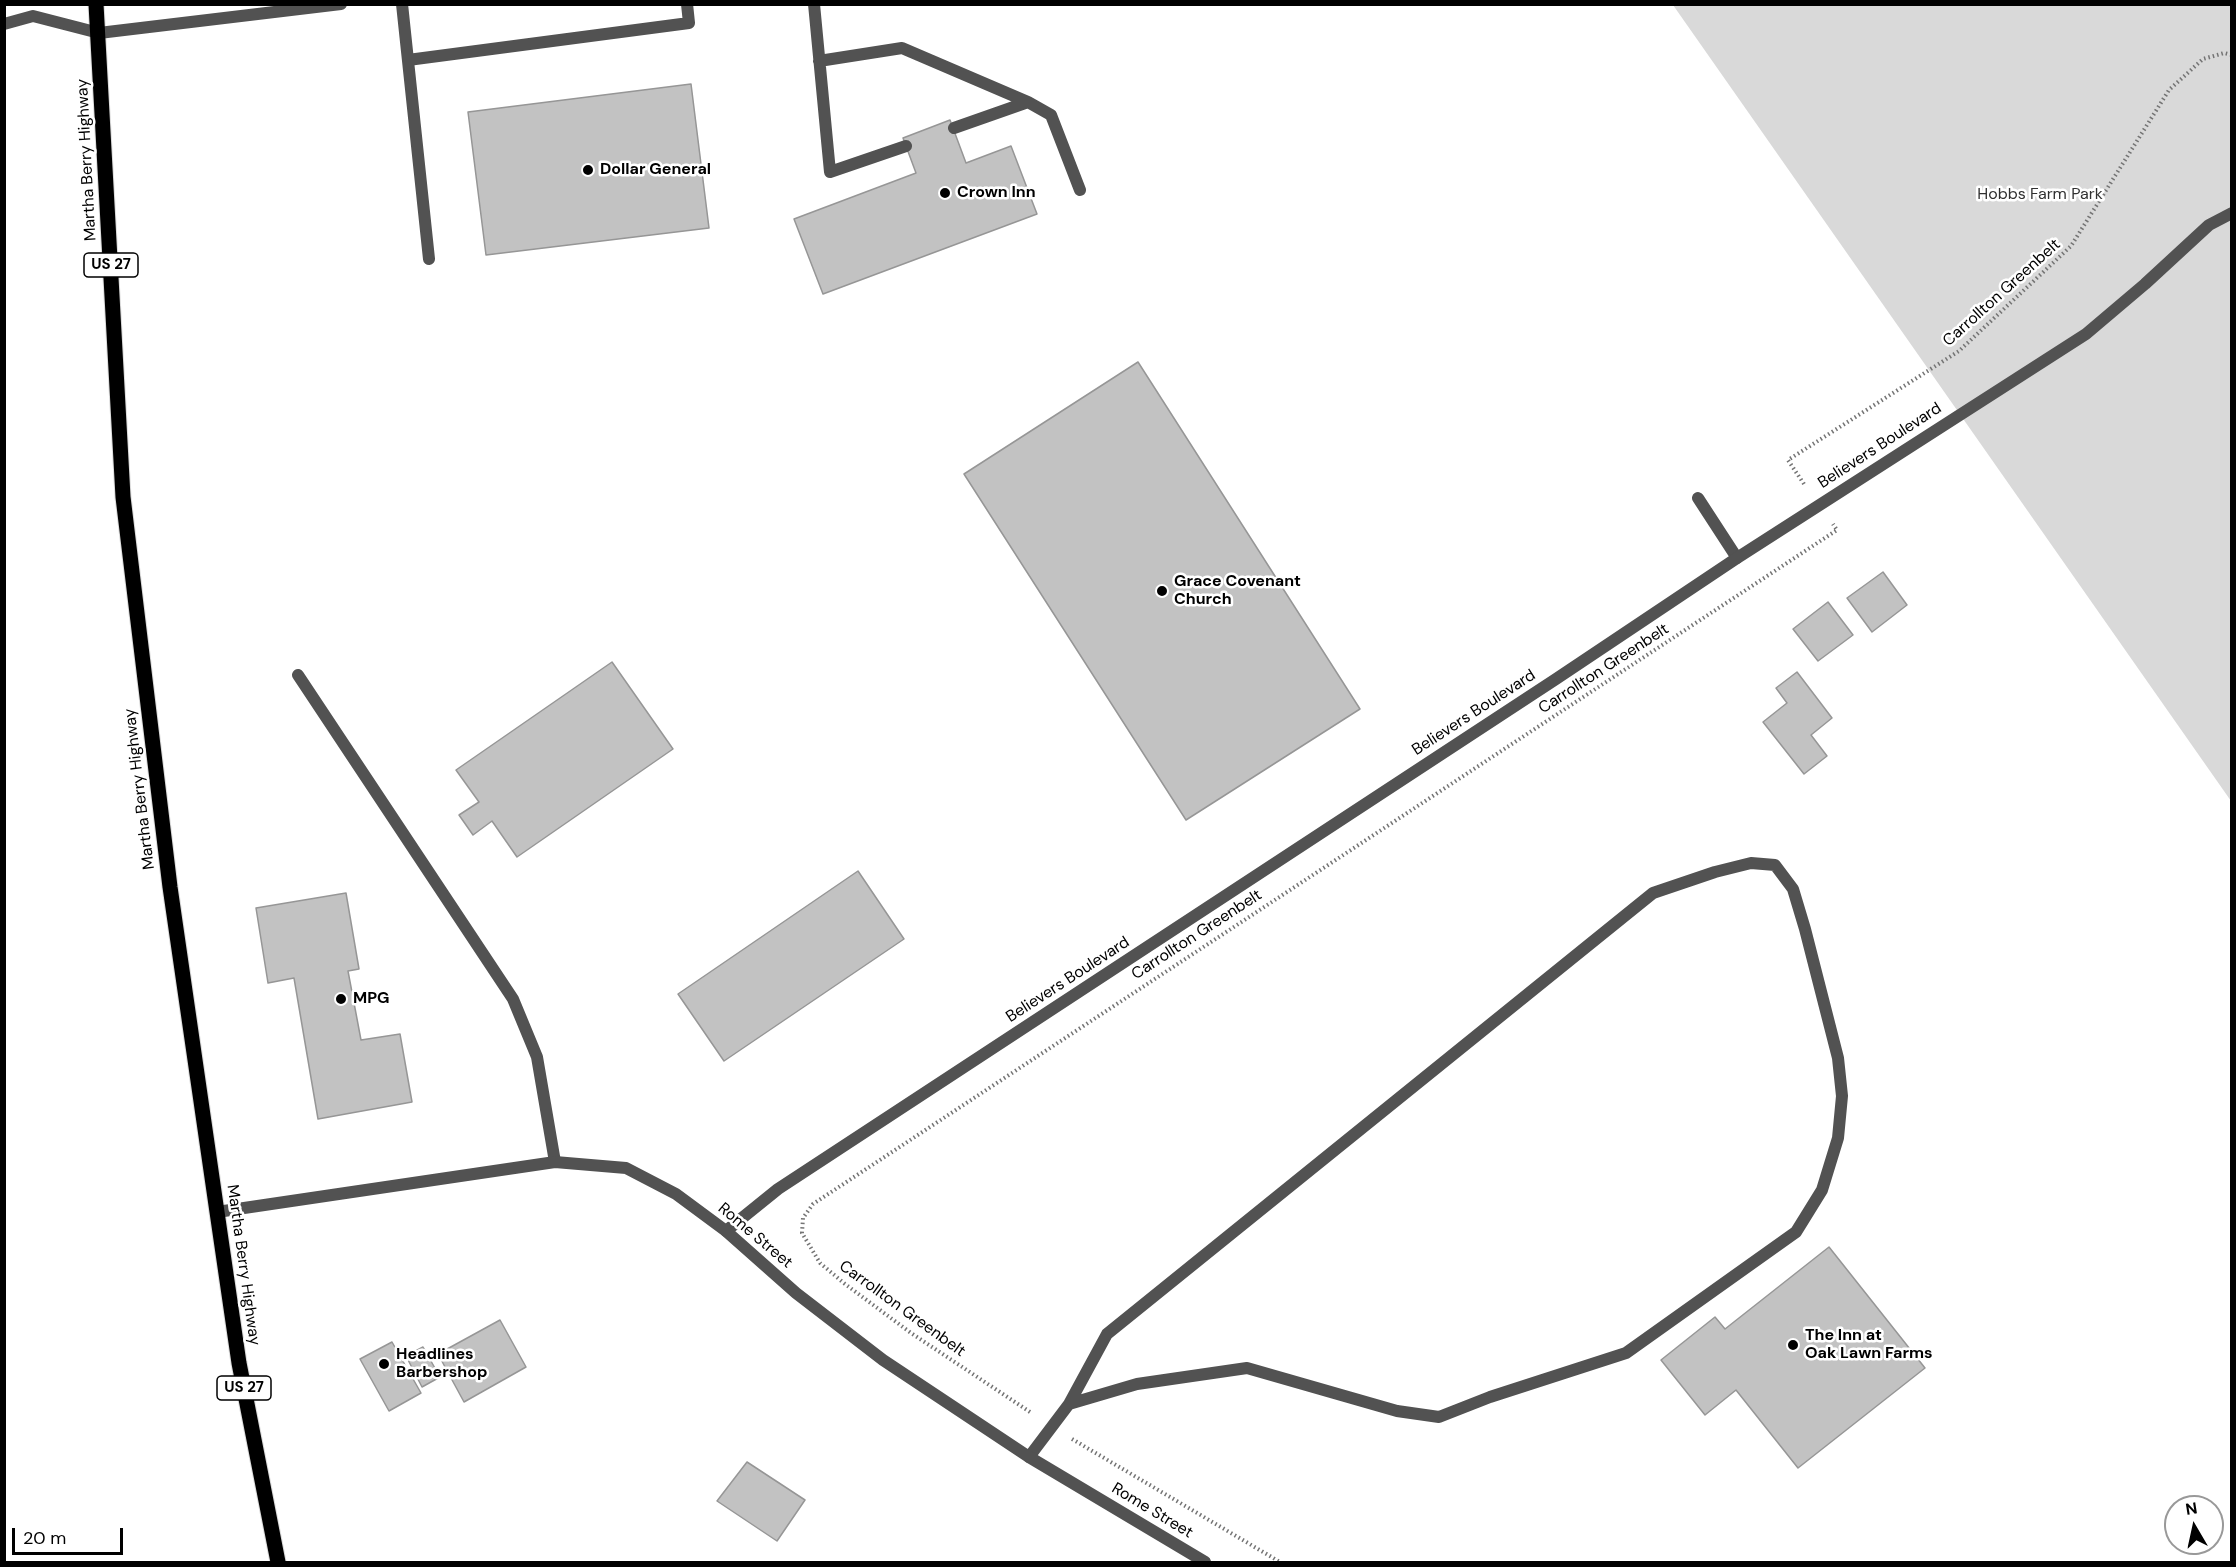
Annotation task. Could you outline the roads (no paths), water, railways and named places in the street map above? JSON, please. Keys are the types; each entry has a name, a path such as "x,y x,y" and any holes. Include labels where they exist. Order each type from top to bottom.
{"main road":[{"name":"Martha Berry Highway","path":"96,4 123,497 170,887 217,1212 239,1363 278,1563"}],"street":[{"path":"4,24 33,16 99,33 341,4"},
{"path":"402,4 429,259"},
{"path":"408,60 689,23 687,4"},
{"path":"814,4 830,172 906,146"},
{"path":"819,61 902,48 1028,102 1052,115 1080,189"},
{"path":"954,128 1028,102"},
{"name":"Believers Boulevard","path":"726,1231 778,1189 1546,686 1737,558 2086,334 2209,225 2232,213"},
{"path":"1698,498 1737,558"},
{"path":"298,675 513,999 537,1056 555,1162"},
{"path":"1029,1456 1069,1404 1107,1334 1653,893 1715,872 1751,863 1775,865 1793,889 1838,1058 1842,1096 1838,1138 1821,1195 1796,1233 1626,1353 1490,1397 1439,1417 1397,1412 1247,1368 1137,1384 1069,1404"},
{"name":"Rome Street","path":"217,1212 555,1162 626,1168 676,1194 726,1231 796,1293 883,1360 1029,1456 1205,1563"}],"place":[{"name":"Dollar General","path":"588,170"},
{"name":"Crown Inn","path":"945,193"},
{"name":"Grace Covenant Church","path":"1162,591"},
{"name":"MPG","path":"341,999"},
{"name":"The Inn at Oak Lawn Farms","path":"1793,1345"},
{"name":"Headlines Barbershop","path":"384,1364"}],"park label":[{"name":"Hobbs Farm Park","path":"2040,195"}]}
